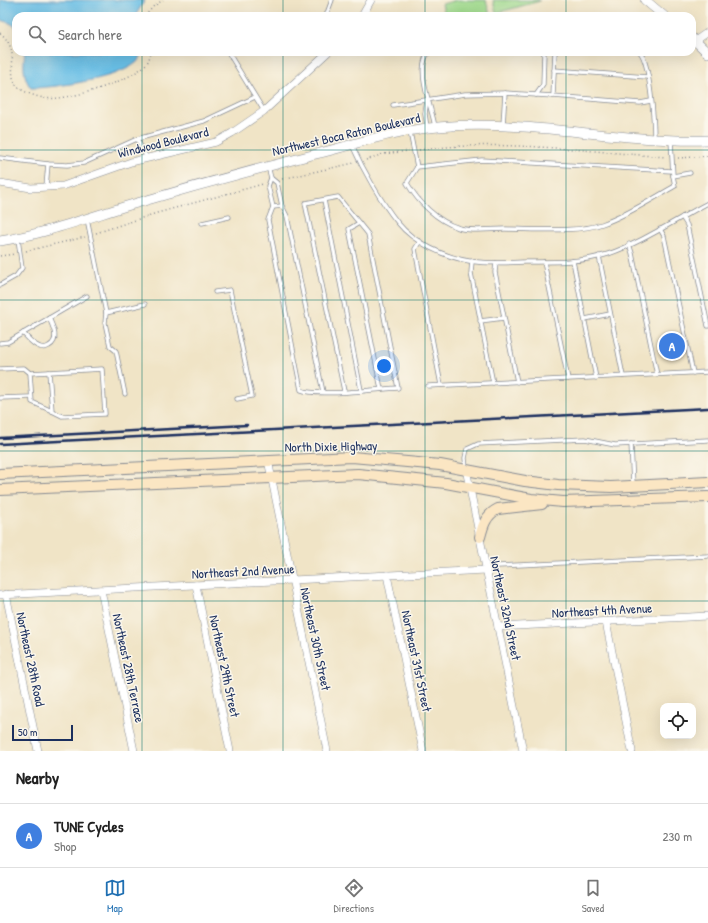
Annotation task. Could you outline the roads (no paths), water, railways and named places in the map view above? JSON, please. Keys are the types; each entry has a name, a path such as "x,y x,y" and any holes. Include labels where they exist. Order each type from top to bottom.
{"main road":[{"name":"North Dixie Highway","path":"0,474 352,457 408,461 466,469 525,481 558,485 611,487 708,482"},
{"path":"0,490 358,474 414,478 469,486 531,499 563,502"},
{"path":"480,537 483,524 488,516 498,509 563,502 708,497"}],"street":[{"path":"364,12 371,0"},
{"path":"645,0 659,12"},
{"path":"696,39 708,32"},
{"path":"696,42 708,53"},
{"name":"Windwood Boulevard","path":"0,183 23,188 46,188 78,182 108,169 147,158 216,142 232,134 264,111 324,56"},
{"name":"Northwest Boca Raton Boulevard","path":"0,241 18,238 194,186 410,130 472,124 503,125 654,138 708,140"},
{"name":"Northeast 30th Street","path":"268,460 327,751"},
{"name":"Northeast 32nd Street","path":"466,469 523,751"},
{"name":"Northeast 2nd Avenue","path":"3,595 486,570"},
{"name":"Northeast 31st Street","path":"387,575 423,751"},
{"name":"Northeast 29th Street","path":"196,585 230,751"},
{"name":"Northeast 28th Terrace","path":"101,590 134,751"},
{"name":"Northeast 28th Road","path":"3,595 38,751"},
{"name":"Northeast 4th Avenue","path":"498,627 708,616"},
{"path":"606,622 632,751"}],"lane":[{"path":"328,12 332,0"},
{"path":"230,56 264,111"},
{"path":"427,56 422,64 427,98 432,113 431,128"},
{"path":"536,95 542,85 544,56"},
{"path":"553,96 555,56"},
{"path":"643,56 651,101 654,138"},
{"path":"554,70 647,77"},
{"path":"503,125 505,93"},
{"path":"393,105 427,98 465,94 505,93 640,103 651,101"},
{"path":"0,158 22,162 48,164 67,165 84,163 138,139 204,121 255,97"},
{"path":"427,98 425,114 431,128"},
{"path":"410,130 417,167 407,183 414,195 438,218 460,228 480,230 580,228 601,225 621,216 675,186 672,171 671,139"},
{"path":"138,139 147,158"},
{"path":"352,145 360,161 398,223 420,241 450,256 472,261 573,261 599,256 660,229 708,203"},
{"path":"417,167 482,160 672,171"},
{"path":"46,188 48,164"},
{"path":"268,166 272,181 277,183 282,206 287,216 323,392"},
{"path":"673,176 690,173"},
{"path":"272,181 268,186 273,208 268,220 301,390 308,393 323,392 344,391 398,388 368,234 338,198 305,203 344,391"},
{"path":"324,200 361,390"},
{"path":"273,208 282,206"},
{"path":"202,223 229,217"},
{"path":"682,217 687,225 708,326"},
{"path":"86,218 106,313 106,323 110,346 116,351 125,394"},
{"path":"359,223 349,229 381,389"},
{"path":"660,229 664,236 693,373"},
{"path":"0,285 16,276 23,265 18,238"},
{"path":"420,241 415,249 441,385"},
{"path":"629,244 657,375"},
{"path":"599,256 623,376"},
{"path":"472,261 471,273 492,383"},
{"path":"573,261 596,378"},
{"path":"496,262 495,272 517,382"},
{"path":"544,262 568,379"},
{"path":"215,292 230,290 252,396 237,399"},
{"path":"0,343 8,342 87,296"},
{"path":"106,313 145,304"},
{"path":"584,319 610,314"},
{"path":"23,333 35,345 41,348 47,348 53,343 55,338 55,330 49,318"},
{"path":"480,321 504,318"},
{"path":"0,370 24,368 30,373 102,369 105,414 62,416 32,402 30,373"},
{"path":"49,372 52,412"},
{"path":"428,386 708,372"},
{"path":"0,398 32,397"},
{"path":"466,469 466,452 469,447 478,444 585,439 615,445 708,440"},
{"path":"631,444 633,486"},
{"path":"486,570 498,566 708,556"}],"water":[{"path":"0,0 145,0 138,12 12,12 12,24 0,20"},
{"path":"25,56 140,56 138,61 128,68 112,74 75,83 31,88 26,80"}],"railway":[{"path":"0,444 708,408"},
{"path":"0,438 247,425"}],"place":[{"name":"TUNE Cycles","path":"672,346"}]}
